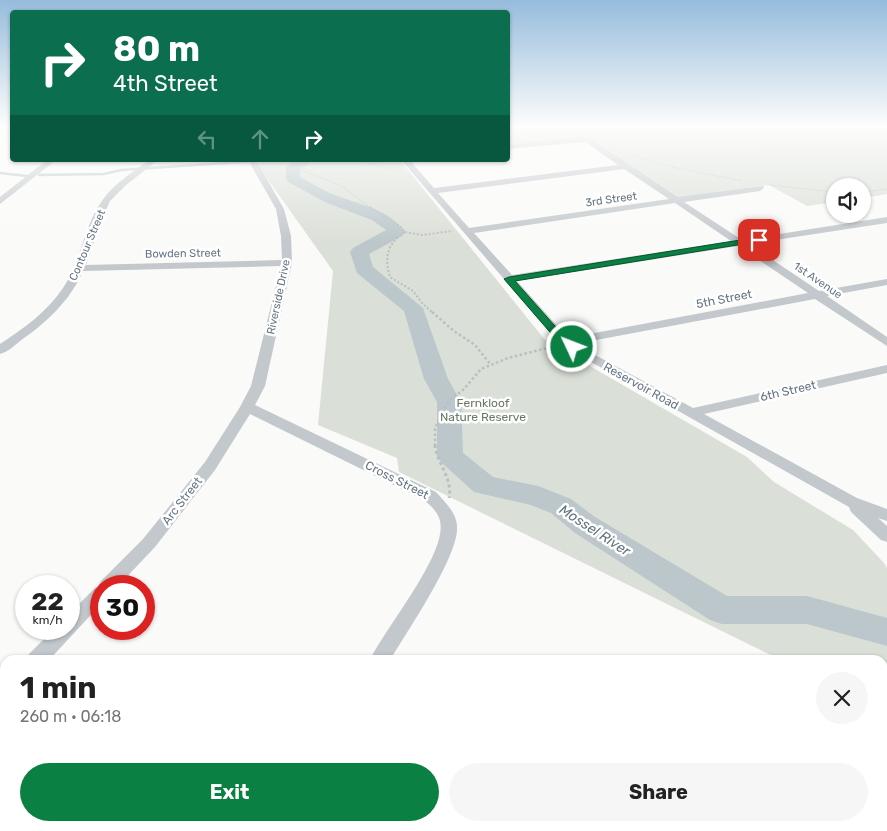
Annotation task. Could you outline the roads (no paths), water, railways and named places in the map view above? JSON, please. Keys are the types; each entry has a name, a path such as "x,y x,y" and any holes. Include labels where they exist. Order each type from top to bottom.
{"street":[{"path":"2,198 46,165"},
{"name":"Contour Street","path":"0,350 48,315 63,298 80,268 102,208 118,189 148,165"},
{"name":"Riverside Drive","path":"247,408 258,386 286,263 284,219 255,165"},
{"name":"Reservoir Road","path":"410,165 466,231 565,342 850,502 887,515"},
{"path":"432,191 627,166"},
{"name":"1st Avenue","path":"627,166 887,342"},
{"name":"3rd Street","path":"466,231 678,201 760,186"},
{"path":"509,279 887,220"},
{"name":"Bowden Street","path":"80,268 286,263"},
{"name":"5th Street","path":"565,342 887,282"},
{"name":"6th Street","path":"690,413 887,369"},
{"name":"Cross Street","path":"247,408 430,496 441,506 448,518 450,534 444,553 383,655"},
{"name":"Arc Street","path":"119,575 150,543 204,474 247,408"},
{"name":"Reservoir Road","path":"850,502 887,536"},
{"path":"80,615 90,604"},
{"path":"41,655 55,640"}],"waterway":[{"path":"39,175 104,174 121,170 198,165"},
{"name":"Mossel River","path":"297,165 293,167 293,179 332,200 378,216 385,220 396,232 376,241 359,252 364,269 413,308 436,379 449,402 450,456 484,485 538,496 561,506 585,525 722,610 807,610 887,632"},
{"path":"0,173 27,176"}],"park label":[{"name":"Fernkloof Nature Reserve","path":"483,410"}]}
